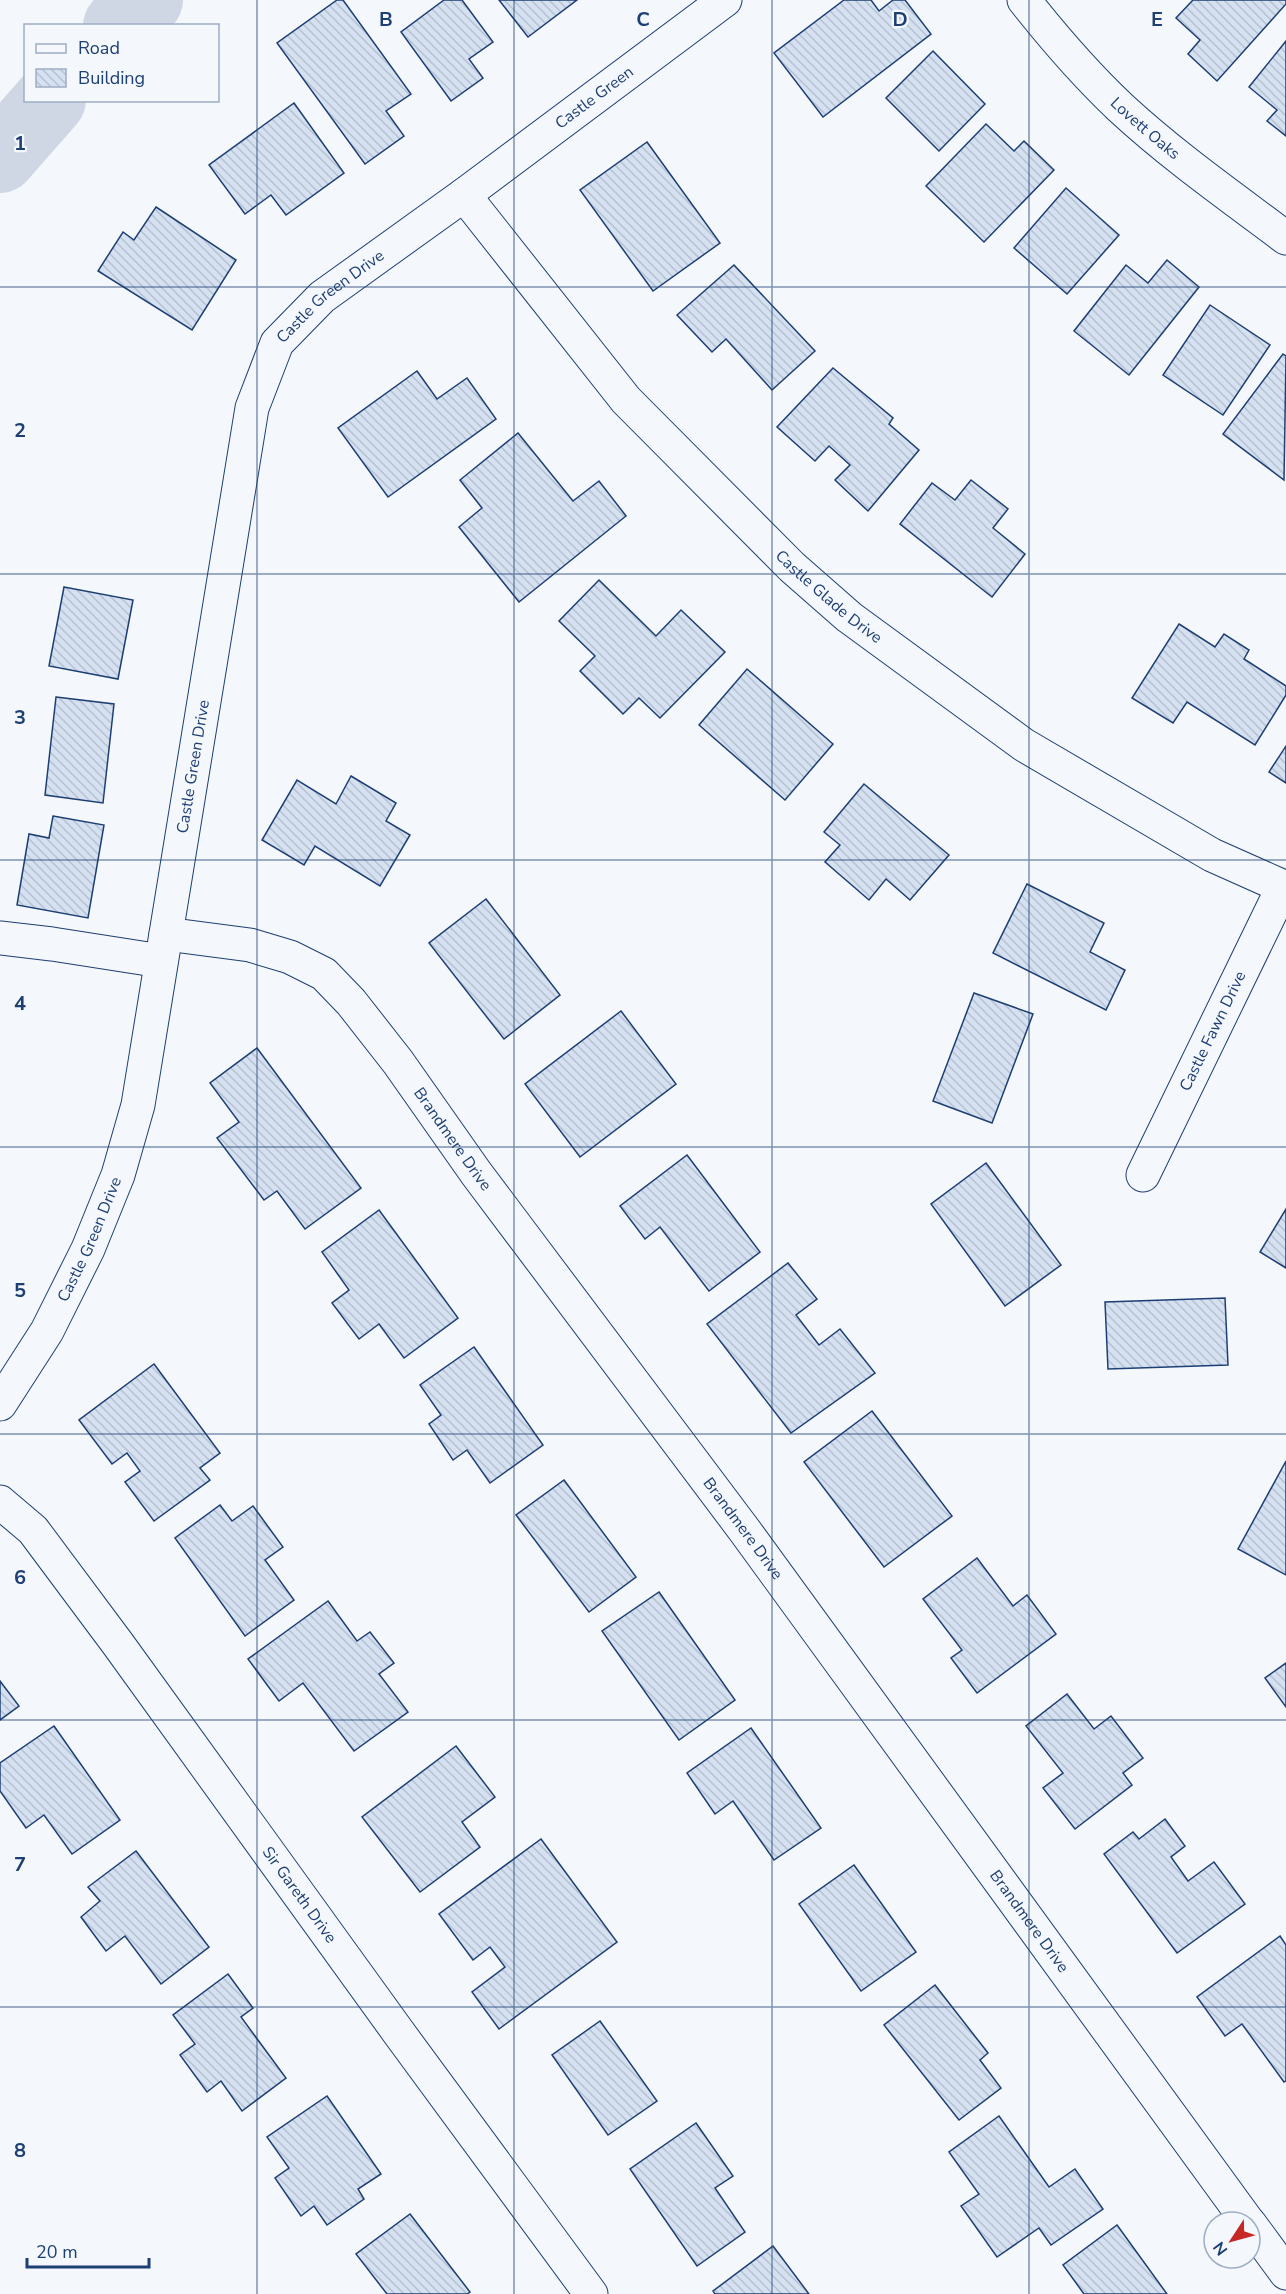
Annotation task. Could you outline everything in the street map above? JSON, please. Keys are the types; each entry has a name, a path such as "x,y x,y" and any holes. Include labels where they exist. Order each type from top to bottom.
{"street":[{"name":"Castle Green","path":"464,195 725,0"},
{"name":"Lovett Oaks","path":"1024,0 1060,46 1120,107 1185,163 1286,238"},
{"name":"Castle Glade Drive","path":"464,195 626,400 792,567 849,617 1024,745 1212,855 1284,887"},
{"name":"Castle Green Drive","path":"0,1404 47,1330 88,1249 118,1175 138,1105 252,408 277,343 322,297 464,195"},
{"name":"Castle Fawn Drive","path":"1143,1175 1284,887"},
{"name":"Brandmere Drive","path":"0,938 52,944 163,947 250,945 290,957 324,974 351,1002 398,1062 476,1173 745,1531 1240,2210"},
{"name":"Sir Gareth Drive","path":"0,1502 33,1530 591,2294"},
{"name":"Brandmere Drive","path":"1262,2241 1286,2273"}],"building":[{"path":"337,0 343,0 411,94 386,111 404,136 365,164 277,43"},
{"path":"444,0 462,0 493,42 469,59 483,78 451,101 401,32"},
{"path":"499,0 577,0 528,37"},
{"path":"844,0 871,0 879,11 893,0 905,0 931,34 823,117 774,53"},
{"path":"1193,0 1286,0 1286,4 1217,81 1188,54 1200,40 1176,18"},
{"path":"1286,41 1286,136 1267,121 1277,110 1249,87"},
{"path":"933,51 985,104 939,151 886,98"},
{"path":"294,103 344,173 286,215 271,195 245,214 209,165"},
{"path":"986,124 1014,151 1024,141 1054,170 984,242 926,186"},
{"path":"647,142 720,243 653,291 580,190"},
{"path":"1066,188 1119,235 1067,294 1014,248"},
{"path":"156,207 236,260 192,330 98,271 123,232 134,240"},
{"path":"1167,260 1199,287 1129,375 1074,331 1126,265 1148,283"},
{"path":"734,265 815,351 772,390 726,339 712,352 677,315"},
{"path":"1210,305 1270,345 1223,415 1163,375"},
{"path":"1283,354 1286,356 1284,480 1223,434"},
{"path":"833,368 893,418 889,424 919,450 868,511 835,480 850,465 829,446 815,461 777,427"},
{"path":"417,371 437,399 467,378 496,419 388,497 338,428"},
{"path":"518,433 573,501 599,481 626,516 519,602 459,527 482,508 460,480"},
{"path":"971,480 1008,509 993,528 1025,554 992,597 900,524 932,483 955,500"},
{"path":"599,580 656,636 681,610 725,652 660,718 639,698 623,714 580,671 595,656 559,621"},
{"path":"64,587 133,600 118,679 49,666"},
{"path":"1179,624 1215,647 1224,634 1249,650 1244,659 1286,686 1286,695 1255,745 1187,702 1173,723 1132,698"},
{"path":"747,669 833,744 785,800 699,725"},
{"path":"56,697 114,704 103,803 45,795"},
{"path":"1286,746 1286,783 1269,772"},
{"path":"351,776 396,803 386,821 410,835 380,886 315,846 304,865 262,840 297,780 336,804"},
{"path":"864,784 949,855 910,900 886,879 869,900 825,862 840,845 824,832"},
{"path":"53,816 104,825 88,918 17,905 29,834 49,838"},
{"path":"1027,884 1104,923 1090,952 1125,970 1106,1010 993,953"},
{"path":"486,899 560,995 504,1039 429,943"},
{"path":"974,993 1033,1014 992,1123 933,1101"},
{"path":"621,1011 676,1084 580,1157 525,1084"},
{"path":"257,1048 361,1188 305,1229 277,1191 264,1200 217,1138 239,1122 210,1083"},
{"path":"687,1155 760,1252 709,1291 660,1227 645,1239 620,1206"},
{"path":"986,1163 1061,1265 1005,1306 931,1204"},
{"path":"1286,1209 1286,1268 1260,1252"},
{"path":"379,1210 458,1318 404,1358 379,1324 359,1339 332,1303 349,1290 322,1252"},
{"path":"788,1263 817,1299 796,1315 819,1345 840,1329 875,1373 791,1433 707,1324"},
{"path":"1225,1298 1228,1365 1108,1369 1105,1302"},
{"path":"474,1347 543,1445 490,1483 467,1450 453,1460 429,1424 441,1415 420,1385"},
{"path":"154,1364 220,1453 200,1468 210,1480 154,1521 125,1482 140,1471 127,1453 112,1464 79,1420"},
{"path":"872,1411 952,1516 884,1567 804,1462"},
{"path":"1286,1461 1286,1575 1238,1549"},
{"path":"564,1480 636,1577 589,1612 516,1515"},
{"path":"220,1505 232,1521 253,1506 283,1547 265,1560 294,1600 245,1636 175,1538"},
{"path":"977,1558 1013,1606 1027,1595 1056,1634 977,1693 951,1658 962,1650 923,1599"},
{"path":"659,1592 735,1700 679,1740 602,1631"},
{"path":"328,1601 357,1641 370,1632 394,1663 379,1674 408,1712 354,1751 303,1683 279,1701 248,1659"},
{"path":"1286,1663 1286,1707 1265,1678"},
{"path":"0,1681 19,1706 0,1720"},
{"path":"1067,1694 1094,1729 1111,1716 1143,1758 1123,1773 1132,1785 1075,1829 1043,1788 1063,1773 1026,1726"},
{"path":"54,1726 120,1820 72,1854 44,1815 26,1828 0,1791 0,1763"},
{"path":"751,1728 821,1828 774,1860 733,1801 715,1814 687,1773"},
{"path":"456,1746 495,1797 462,1822 480,1847 420,1892 362,1817"},
{"path":"1165,1819 1185,1846 1171,1857 1188,1881 1214,1862 1245,1904 1177,1953 1104,1854 1133,1832 1139,1839"},
{"path":"541,1839 617,1942 499,2029 472,1992 505,1967 490,1947 473,1960 439,1914"},
{"path":"136,1851 209,1947 161,1984 125,1936 106,1951 81,1917 100,1901 88,1887"},
{"path":"854,1865 916,1952 861,1991 799,1904"},
{"path":"1280,1936 1286,1945 1286,2081 1284,2082 1242,2024 1225,2036 1197,1997"},
{"path":"228,1974 253,2008 241,2017 286,2078 242,2111 221,2081 207,2092 180,2055 195,2044 173,2015"},
{"path":"935,1985 988,2053 980,2060 1001,2088 959,2120 884,2025"},
{"path":"600,2021 657,2101 608,2135 552,2055"},
{"path":"327,2096 381,2174 358,2189 364,2199 327,2225 314,2206 301,2216 275,2178 289,2168 267,2137"},
{"path":"999,2116 1049,2187 1075,2169 1103,2209 1051,2245 1039,2228 997,2257 961,2206 979,2194 949,2152"},
{"path":"696,2123 733,2176 715,2188 745,2232 697,2266 630,2169"},
{"path":"410,2214 470,2292 467,2294 387,2294 356,2254"},
{"path":"1117,2225 1167,2294 1084,2294 1063,2265"},
{"path":"773,2246 809,2294 715,2294 713,2291"}],"waterway":[{"path":"121,24 135,8 147,0"},
{"path":"0,157 48,102"}]}
